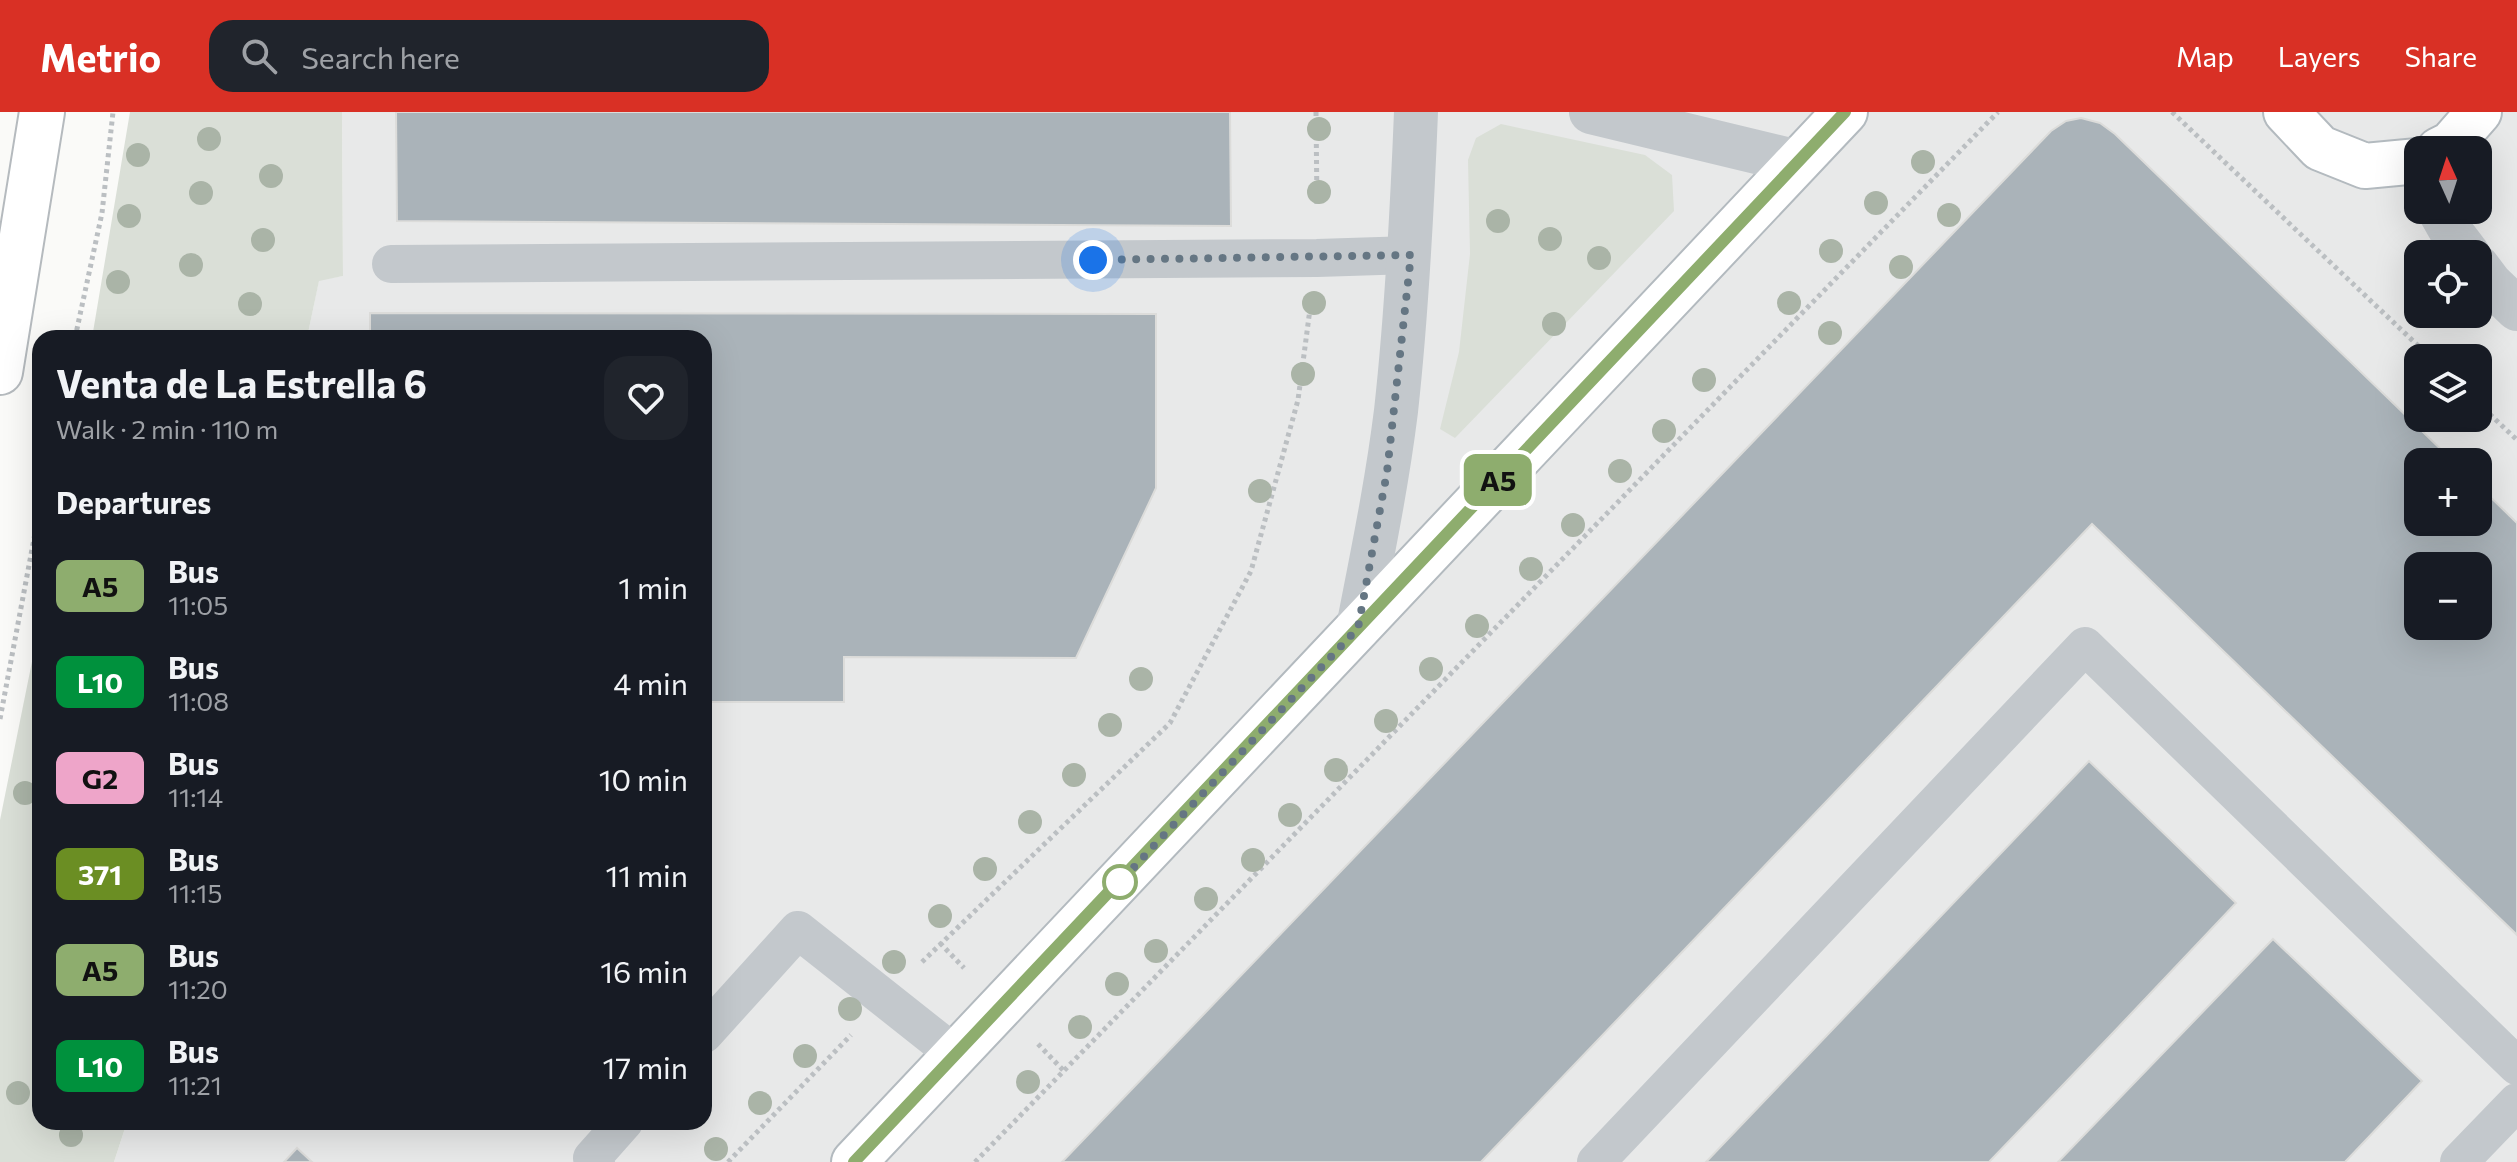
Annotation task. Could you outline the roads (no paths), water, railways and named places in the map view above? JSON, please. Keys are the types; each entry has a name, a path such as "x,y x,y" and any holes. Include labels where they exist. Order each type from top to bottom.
{"main road":[{"path":"0,372 42,112"},
{"path":"854,1162 1845,112"},
{"path":"2286,112 2320,148 2365,166 2404,163"},
{"path":"2458,136 2479,112"}],"street":[{"path":"1358,628 1389,457 1411,255 1416,112"},
{"path":"1591,112 1798,162"},
{"path":"2492,285 2517,309"}],"lane":[{"path":"391,264 1411,255"},
{"path":"1596,1162 2085,646 2517,1066"},
{"path":"712,1025 798,930 956,1055"},
{"path":"2459,1162 2517,1102"},
{"path":"596,1162 592,1158 617,1130"}]}
